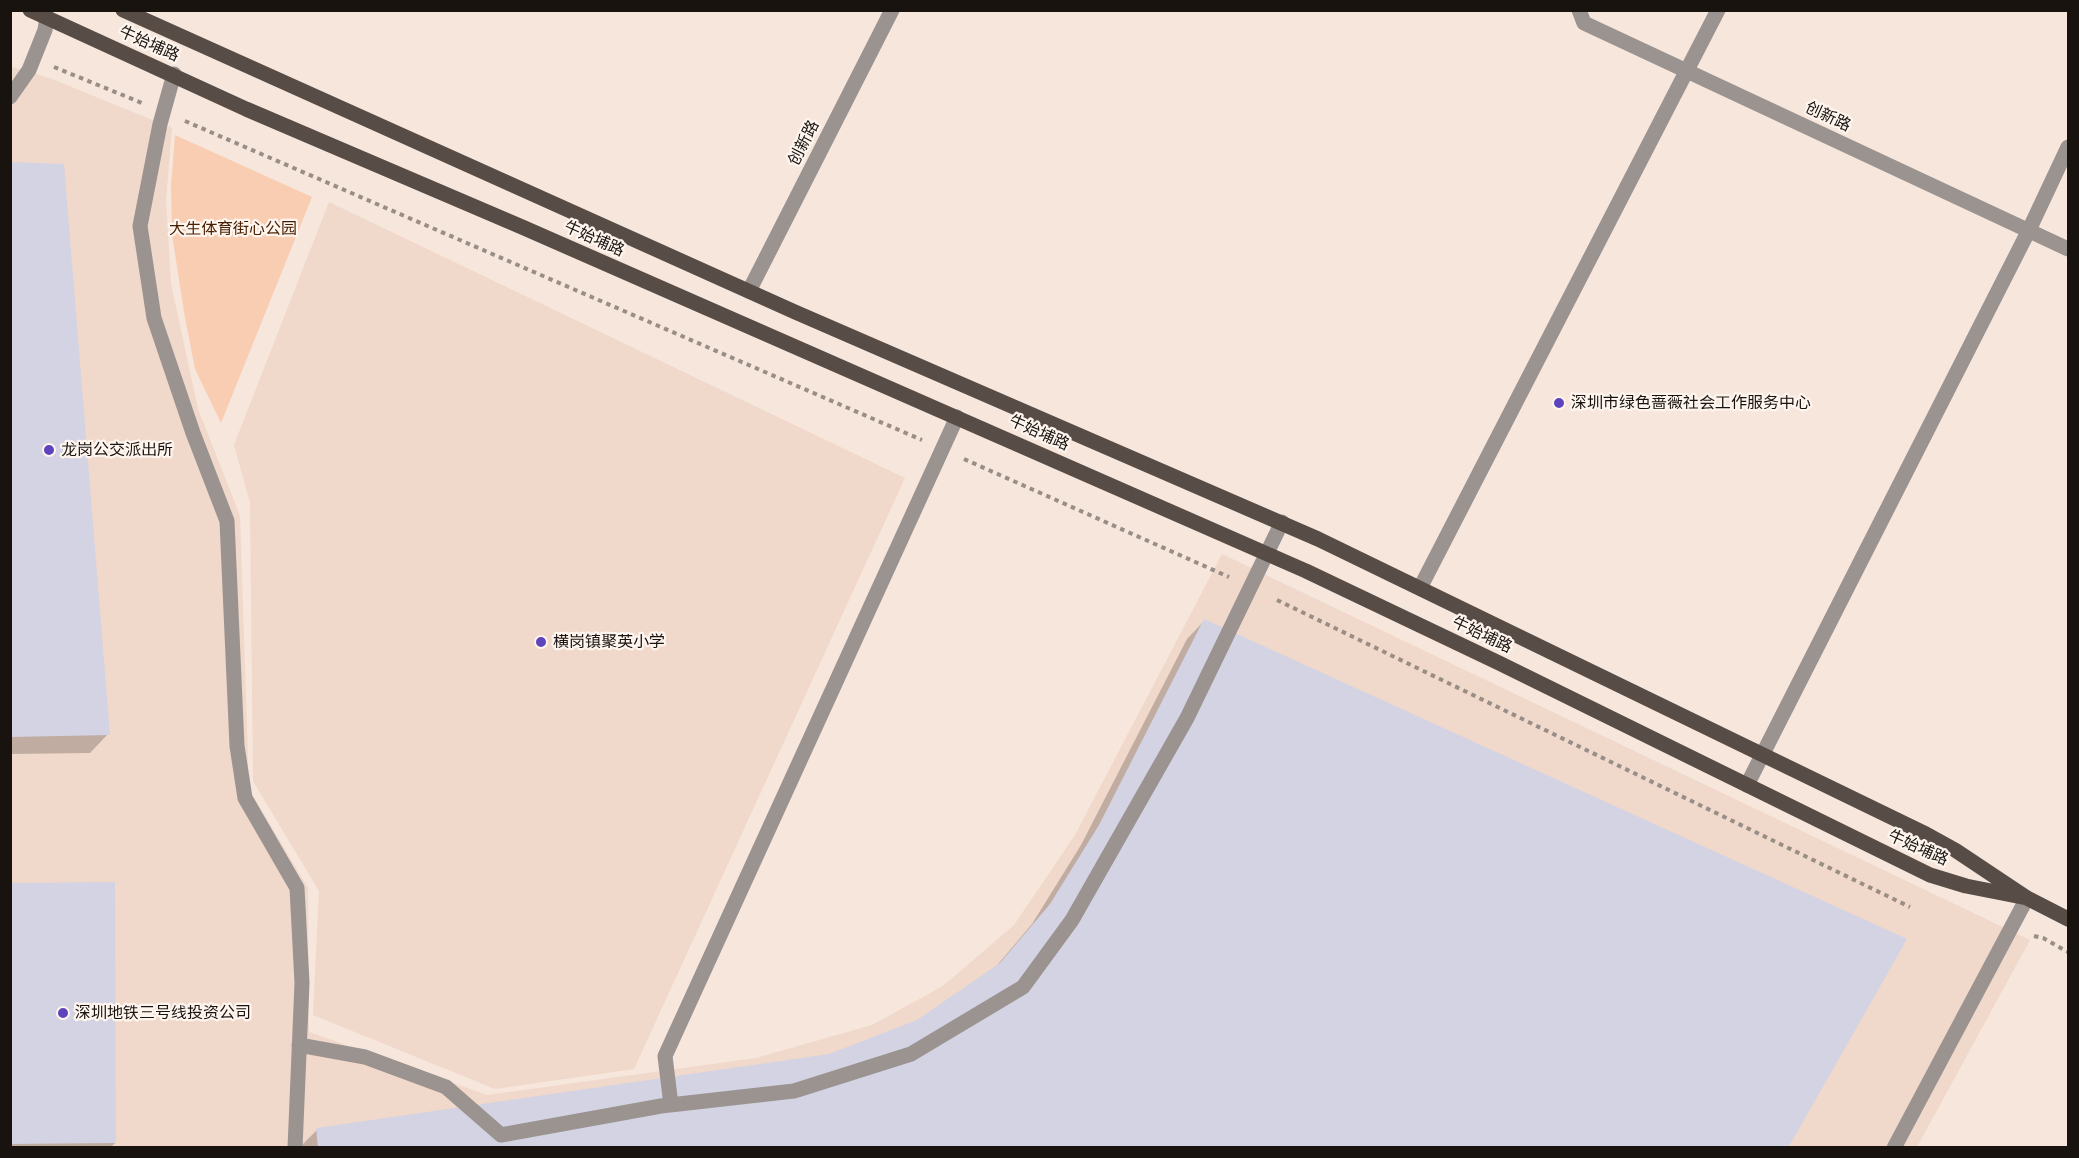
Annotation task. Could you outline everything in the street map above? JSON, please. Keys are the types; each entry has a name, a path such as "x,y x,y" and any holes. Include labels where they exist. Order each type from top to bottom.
{"main road":[{"name":"牛始埔路","path":"30,10 174,74 246,109 522,227 1267,554 1499,663 1930,875 1966,886 2027,898"},
{"name":"牛始埔路","path":"123,10 749,291 1282,522 1926,834 1955,850 2027,898 2068,919"}],"street":[{"name":"创新路","path":"749,291 892,10"},
{"name":"创新路","path":"1580,10 1584,23 2068,249"},
{"path":"1420,588 1718,10"},
{"path":"10,97 29,70 45,30 47,17"},
{"path":"174,74 159,124 140,226 154,318 193,433 227,521 237,746 245,798 297,888 302,983 295,1148"},
{"path":"1747,785 2030,230 2068,147"},
{"path":"671,1106 665,1056 957,417"},
{"path":"299,1045 365,1057 446,1087 501,1135 671,1106 794,1091 911,1054 1023,987 1072,920 1187,718 1282,522"},
{"path":"1894,1148 2027,898"}],"path":[{"path":"49,65 151,106"},
{"path":"176,117 926,441"},
{"path":"958,457 1229,577"},
{"path":"1277,600 1910,907"},
{"path":"2029,937 2043,938 2068,952"}],"shaded area":[{"path":"10,66 52,79 172,128 166,200 171,284 198,409 240,516 249,789 308,888 309,1032 487,1095 756,1058 872,1025 943,986 1014,925 1075,835 1222,554 2030,940 1917,1147 11,1147"},
{"name":"横岗镇聚英小学","path":"329,202 905,478 634,1069 495,1089 313,1015 319,891 253,781 250,503 234,445"}],"green space":[{"name":"大生体育街心公园","path":"175,135 312,197 221,423 195,369 184,312 172,234 171,186"}],"building":[{"name":"龙岗公交派出所","path":"10,162 64,164 110,735 10,737"},
{"path":"1204,619 1907,939 1788,1148 318,1148 316,1128 829,1054 917,1020 1000,963 1050,904 1099,825"},
{"name":"深圳地铁三号线投资公司","path":"115,882 116,1143 10,1144 10,883"}],"place":[{"name":"深圳市绿色蔷薇社会工作服务中心","path":"1559,403"},
{"name":"龙岗公交派出所","path":"49,450"},
{"name":"横岗镇聚英小学","path":"541,642"},
{"name":"深圳地铁三号线投资公司","path":"63,1013"}]}
